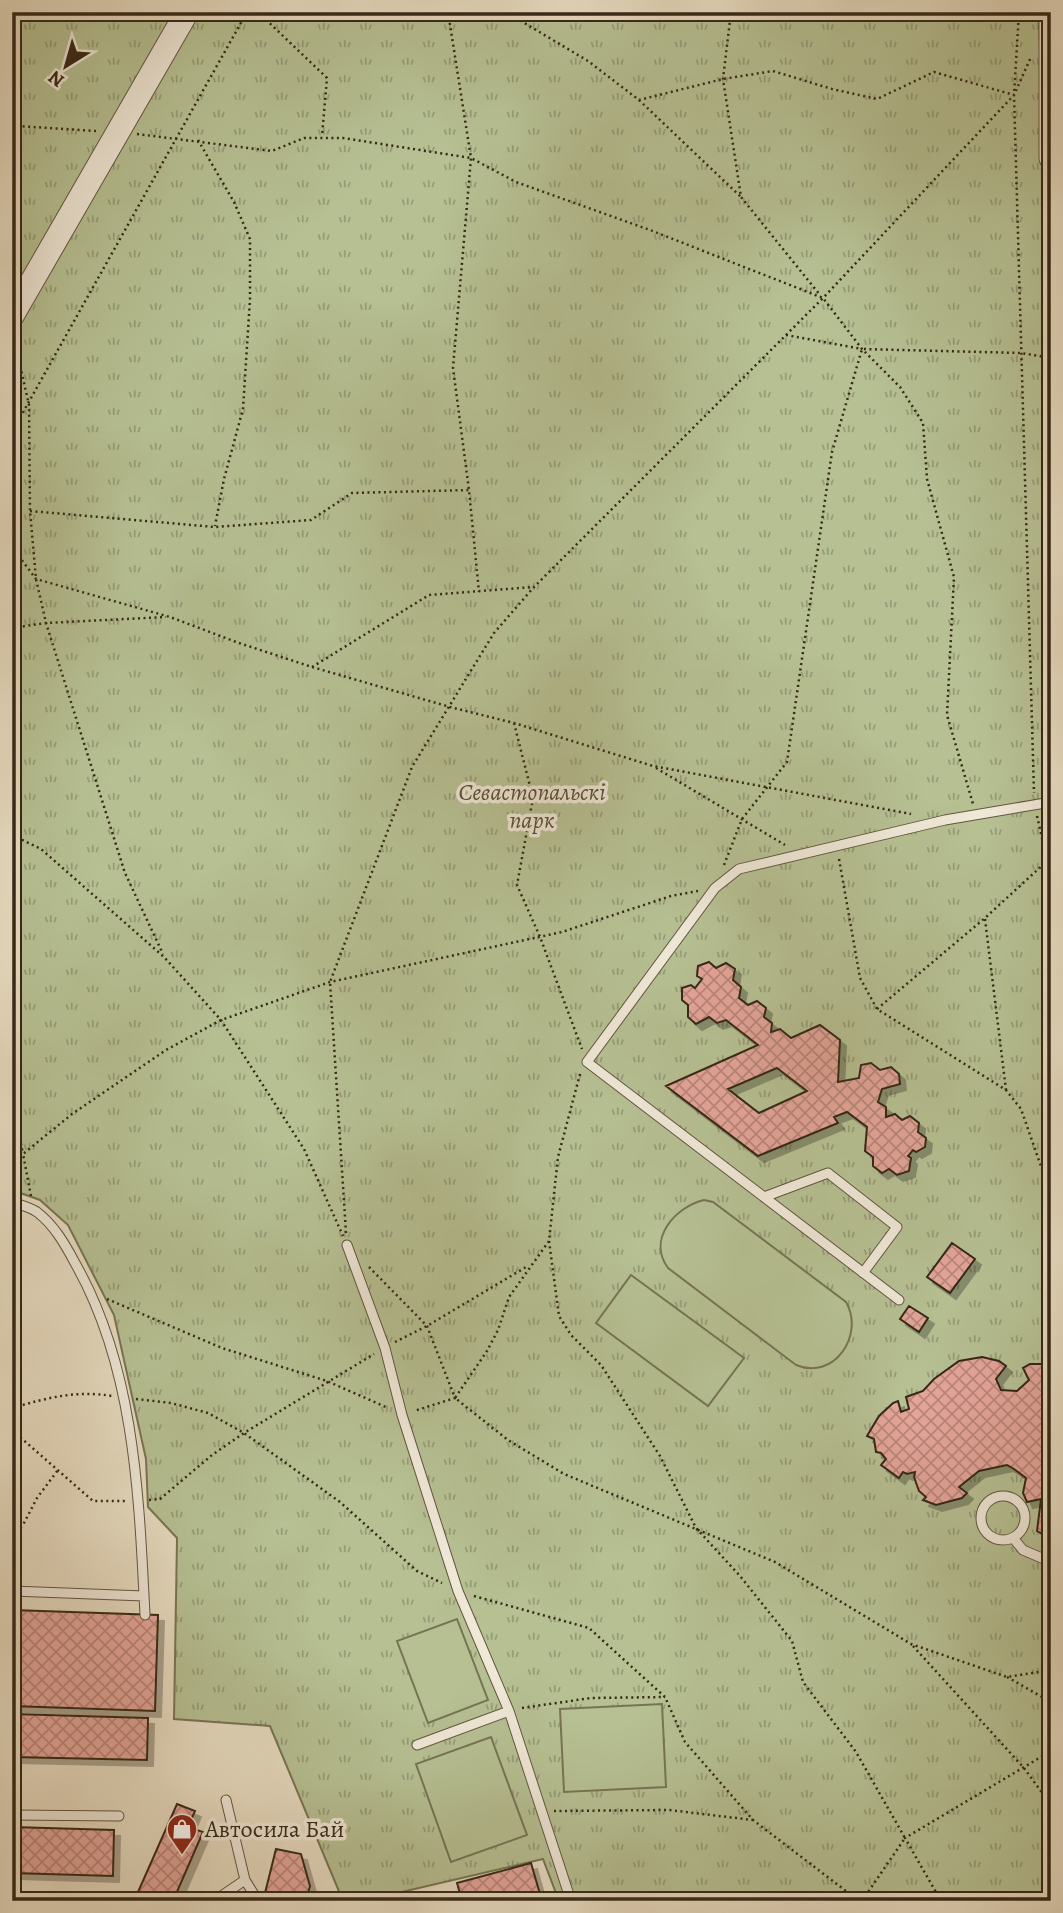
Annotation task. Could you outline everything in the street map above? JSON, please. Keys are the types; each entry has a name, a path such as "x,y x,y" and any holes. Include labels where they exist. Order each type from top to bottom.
{"street":[{"path":"12,316 187,12"},
{"path":"1051,14 1051,158"}],"lane":[{"path":"899,1300 587,1062 715,888 739,869 945,820 1051,802"},
{"path":"764,1197 828,1173 897,1227 863,1273"},
{"path":"12,1202 34,1210 62,1240 92,1293 106,1329 134,1461 145,1615"},
{"path":"347,1245 385,1348 402,1415 458,1591 509,1711 571,1901"},
{"path":"1009,1496 1016,1500 1025,1512 1024,1527 1013,1538 992,1537 983,1527 981,1520 984,1507 994,1498 1009,1496"},
{"path":"1013,1538 1023,1550 1051,1562"},
{"path":"12,1591 144,1596"},
{"path":"417,1745 509,1711"},
{"path":"226,1800 245,1880 258,1901"},
{"path":"12,1815 118,1816"},
{"path":"214,1901 245,1880"}],"path":[{"path":"12,432 247,12"},
{"path":"258,12 327,78 322,138"},
{"path":"448,12 471,158 453,369 479,592"},
{"path":"506,12 588,61 639,100 741,197 862,349 900,387 923,424 927,479 954,578 947,715 976,815"},
{"path":"731,12 723,79 741,197"},
{"path":"1018,12 1014,95 1034,805 1051,878"},
{"path":"347,1245 330,982 412,767 494,633 534,587 786,335 1014,95 1035,48"},
{"path":"639,100 723,79 773,71 877,99 934,72 1014,95"},
{"path":"12,124 198,140 272,151 304,138 343,138 471,158 516,181 822,298"},
{"path":"198,140 234,202 250,239 250,299 243,409 224,479 215,527"},
{"path":"12,330 29,405 30,511 36,579 46,623 125,873 164,957"},
{"path":"786,335 862,349 1021,353 1051,358"},
{"path":"23,1154 72,1114 166,1050 220,1020 330,982 562,932 671,896 715,888 742,819 787,762 832,452 862,349"},
{"path":"30,511 215,527 311,520 352,493 469,490"},
{"path":"12,547 36,579 170,617 312,667 514,723 653,766 945,820"},
{"path":"312,667 429,595 534,587"},
{"path":"12,628 46,623 170,617"},
{"path":"514,723 533,798 517,885 540,937 587,1062 581,1070 558,1157 549,1241 559,1316 570,1335 601,1365 660,1455 696,1528 740,1576 792,1642 803,1682 856,1752 941,1901"},
{"path":"653,766 801,855"},
{"path":"12,835 41,849 164,957 220,1020 304,1149 347,1245 427,1326 455,1398 508,1440 564,1474 775,1562 911,1644 1007,1677 1051,1702"},
{"path":"836,846 860,978 877,1009 1006,1090 1021,1108 1051,1195"},
{"path":"877,1009 985,918 1047,861"},
{"path":"985,918 1006,1090"},
{"path":"12,1100 34,1210"},
{"path":"92,1293 222,1348 327,1381 402,1415 455,1398 487,1351 498,1330 509,1297 549,1241"},
{"path":"12,1408 62,1394 92,1392 171,1404 208,1413 244,1433 341,1502 417,1571 458,1591 589,1628 665,1697 685,1742 753,1820 860,1901 905,1838 1051,1751"},
{"path":"12,1430 93,1501 160,1499 212,1455 244,1433"},
{"path":"12,1535 23,1525 37,1499 58,1470"},
{"path":"911,1644 1024,1768 1051,1805"},
{"path":"1007,1677 1051,1670"},
{"path":"509,1711 591,1698 665,1697"},
{"path":"542,1811 669,1810 753,1820"}],"green space":[{"path":"12,12 176,12 12,296"},
{"name":"Севастопальскі парк","path":"199,12 1014,12 1039,16 1051,422 1051,1901 559,1901 543,1859 363,1901 343,1901 270,1726 174,1719 177,1538 148,1507 146,1459 114,1315 68,1225 40,1200 12,1190 12,338"},
{"path":"704,1200 713,1202 846,1302 852,1328 849,1341 834,1361 823,1367 796,1365 668,1268 662,1257 661,1246 667,1226 683,1210"},
{"path":"631,1275 744,1358 708,1406 596,1323"},
{"path":"457,1619 488,1700 428,1723 397,1641"},
{"path":"662,1704 666,1787 564,1792 560,1709"},
{"path":"491,1737 527,1835 451,1862 416,1764"}],"building":[{"path":"709,962 716,968 726,963 735,969 733,980 741,987 739,998 748,1005 757,1001 766,1008 764,1017 772,1023 771,1032 780,1029 791,1038 820,1025 840,1040 838,1082 859,1078 861,1065 871,1063 880,1070 891,1067 899,1074 900,1084 882,1089 878,1102 886,1107 886,1117 895,1114 902,1120 910,1116 919,1123 918,1132 926,1138 925,1147 916,1152 913,1150 908,1156 911,1158 909,1171 897,1175 889,1169 882,1173 873,1166 873,1157 865,1151 867,1127 847,1112 834,1117 838,1123 758,1156 666,1086 758,1045 726,1020 717,1023 709,1017 696,1024 688,1017 688,1005 682,1000 682,988 691,985 695,988 702,979 697,976 698,966","holes":["777,1068 807,1091 759,1113 728,1089"]},
{"path":"952,1243 975,1259 950,1293 927,1277"},
{"path":"909,1306 928,1318 919,1332 900,1319"},
{"path":"982,1357 999,1361 1006,1366 996,1379 1001,1390 1017,1391 1029,1380 1023,1368 1030,1364 1051,1364 1051,1539 1037,1531 1041,1499 1027,1502 1023,1493 1026,1478 1007,1465 979,1471 959,1487 967,1493 962,1498 936,1505 923,1500 926,1497 919,1491 915,1472 903,1472 899,1478 881,1465 886,1459 876,1452 874,1439 867,1436 879,1416 893,1403 898,1401 901,1412 909,1409 906,1397 923,1391 934,1379 959,1361"},
{"path":"12,1610 158,1615 155,1711 12,1706"},
{"path":"12,1714 148,1718 147,1760 12,1757"},
{"path":"177,1804 195,1811 188,1827 203,1832 173,1901 134,1901"},
{"path":"12,1827 114,1830 113,1876 12,1873"},
{"path":"276,1849 301,1854 310,1886 306,1901 293,1901 265,1893"},
{"path":"531,1863 542,1901 462,1901 457,1883"}],"place":[{"name":"Автосила Бай","path":"182,1856"}]}
